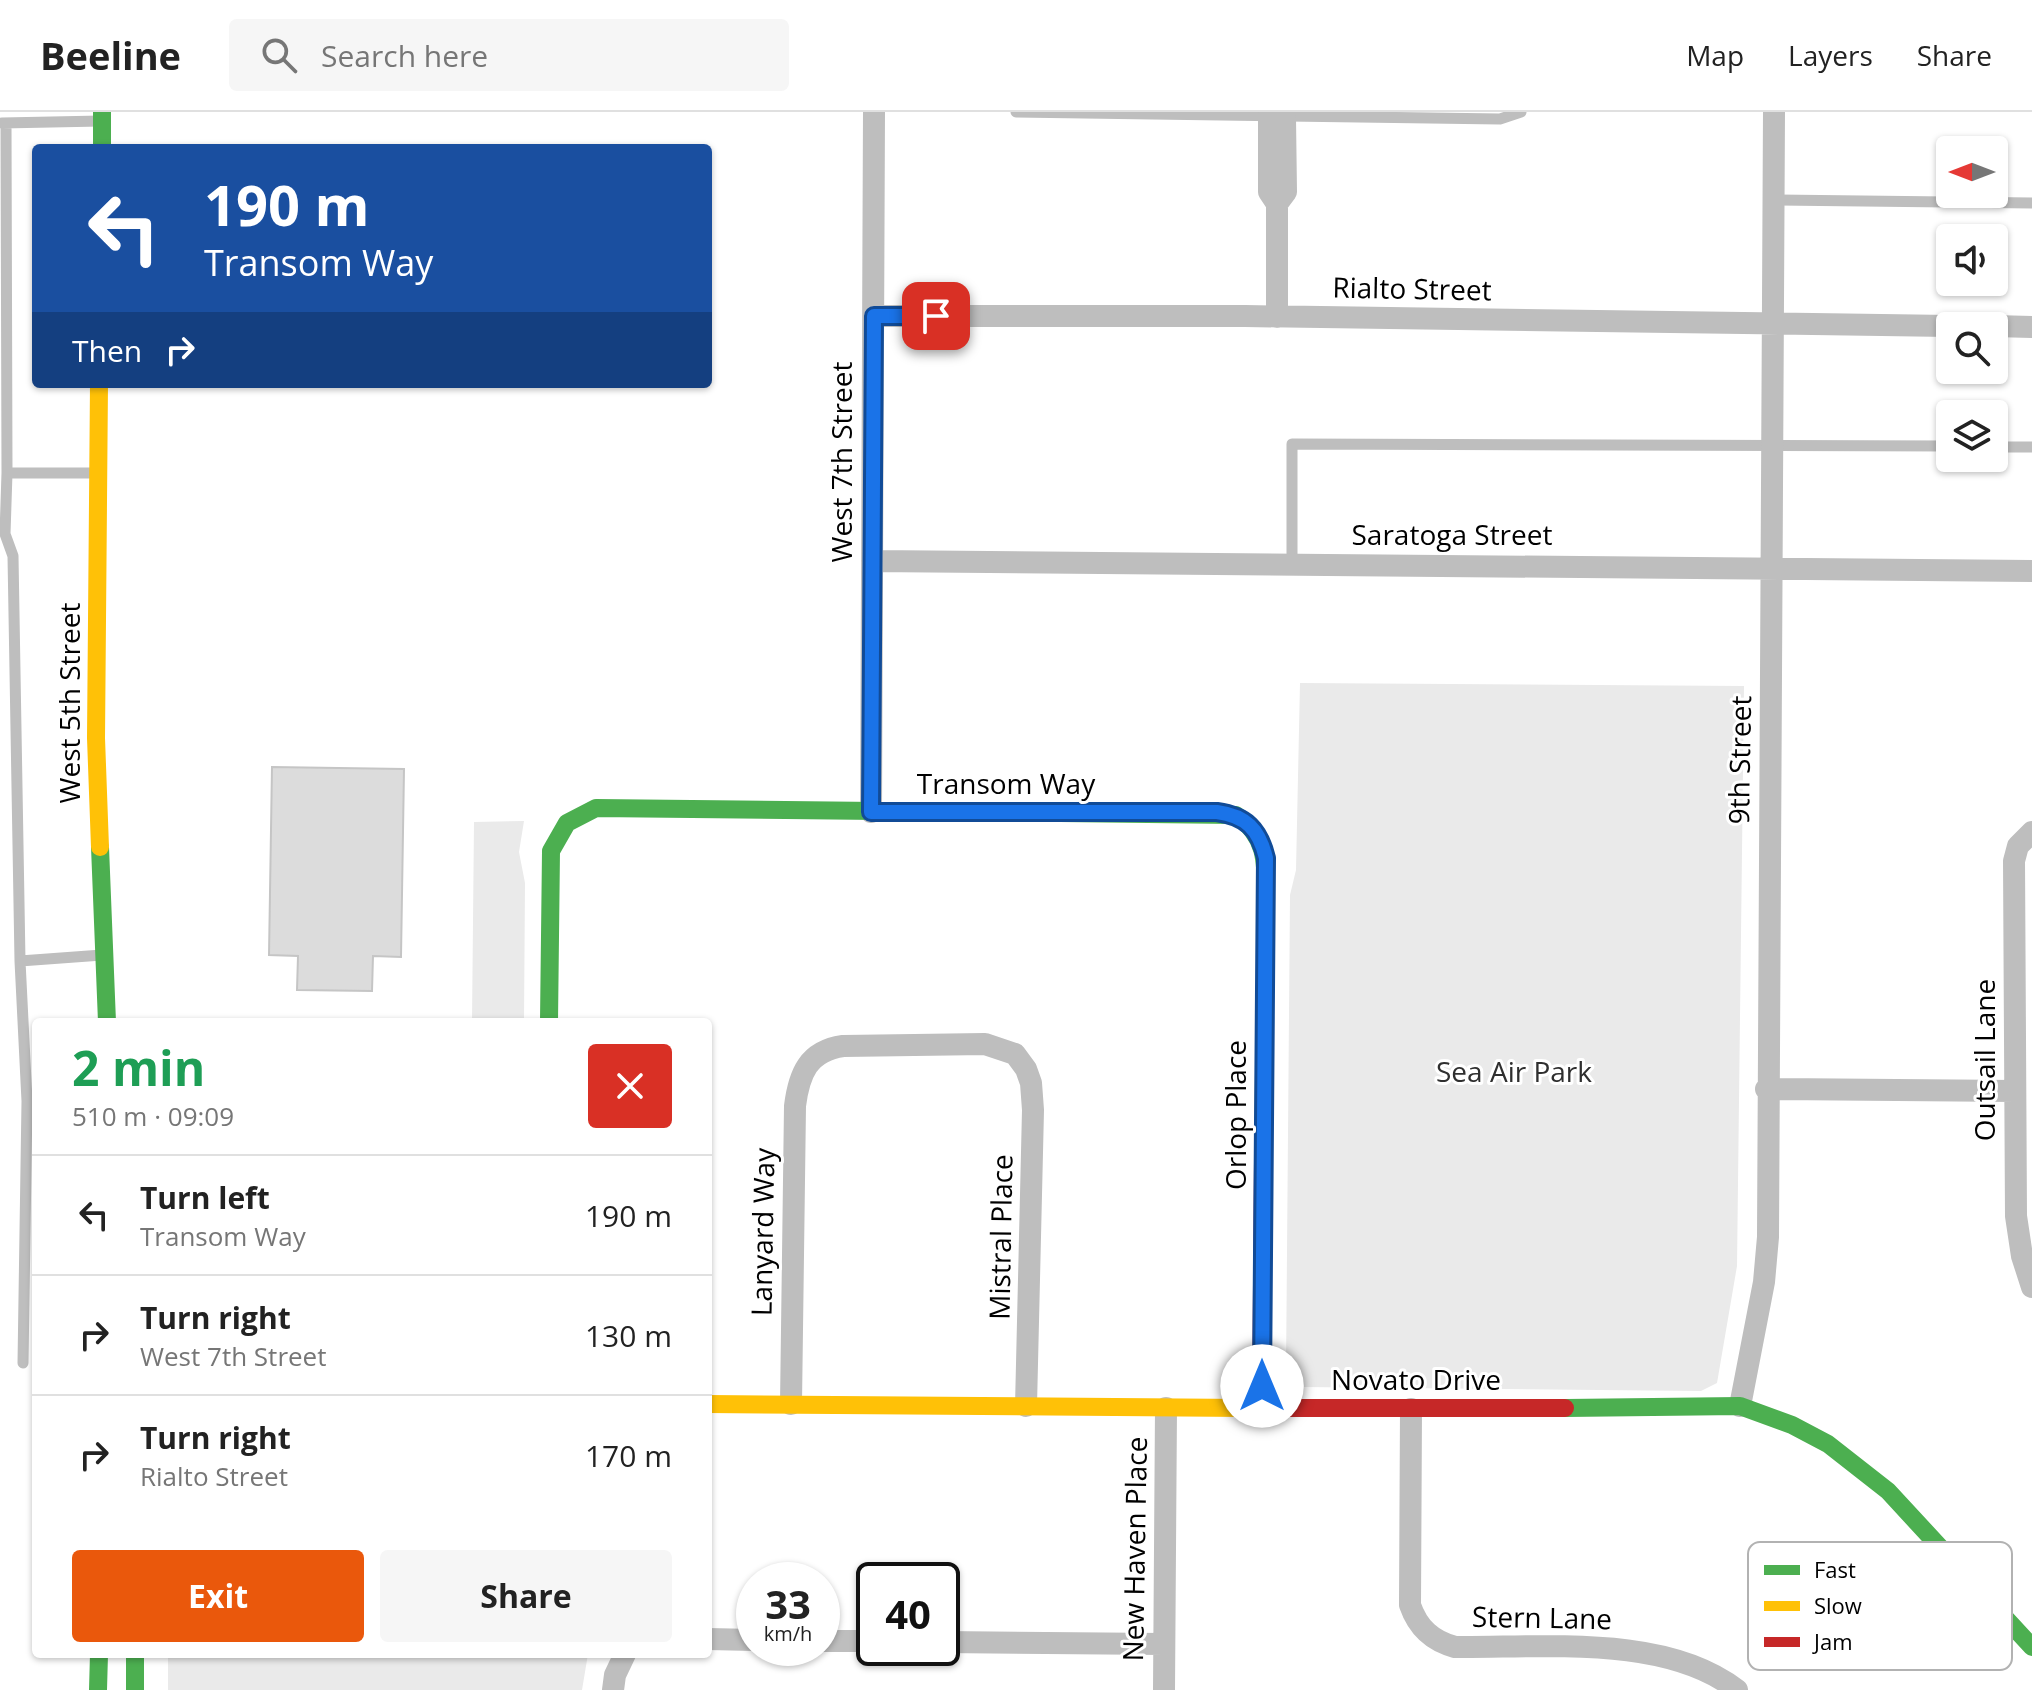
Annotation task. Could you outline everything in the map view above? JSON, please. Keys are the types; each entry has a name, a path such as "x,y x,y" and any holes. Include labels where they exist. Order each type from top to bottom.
{"street":[{"name":"West 7th Street","path":"871,812 874,112"},
{"name":"9th Street","path":"1740,1406 1764,1282 1768,1237 1766,1089 1774,112"},
{"path":"102,117 102,144"},
{"path":"1277,117 1269,192 1277,204 1277,317"},
{"name":"Rialto Street","path":"874,316 1277,317 1936,326"},
{"path":"2008,326 2032,327"},
{"name":"West 5th Street","path":"99,388 96,738 107,1018"},
{"name":"Saratoga Street","path":"872,561 2032,571"},
{"name":"Transom Way","path":"549,1018 551,851 558,832 567,821 596,808 1217,812 1236,815 1253,826"},
{"name":"Orlop Place","path":"1253,826 1262,840 1266,858 1261,1407"},
{"name":"Outsail Lane","path":"2030,833 2018,846 2014,861 2015,1091 2016,1216 2024,1265 2032,1287"},
{"name":"Lanyard Way","path":"791,1404 795,1106 797,1085 807,1062 827,1048 843,1046 985,1044 1015,1054 1026,1069"},
{"name":"Mistral Place","path":"1026,1069 1031,1083 1033,1110 1026,1406"},
{"path":"1766,1089 2015,1091"},
{"name":"Novato Drive","path":"712,1404 1411,1409 1740,1406 1792,1425 1828,1444 1861,1467 1935,1542"},
{"name":"New Haven Place","path":"1164,1690 1166,1408"},
{"name":"Stern Lane","path":"1411,1409 1410,1605 1414,1619 1430,1636 1455,1647 1625,1649 1693,1665 1737,1690"},
{"name":"Novato Drive","path":"2012,1625 2032,1647"},
{"path":"712,1639 736,1640"},
{"path":"960,1642 1164,1644"},
{"path":"98,1690 99,1658"},
{"path":"135,1658 135,1690"},
{"path":"613,1690 622,1658"}],"lane":[{"path":"1016,112 1500,119 1521,112"},
{"path":"23,1363 27,1101 20,961 13,556 5,534 3,123 102,117"},
{"path":"1773,200 2032,203"},
{"path":"1292,564 1292,444 1936,446"},
{"path":"2008,447 2032,447"},
{"path":"7,473 99,473"},
{"path":"20,961 103,955"}],"green space":[{"name":"Sea Air Park","path":"1300,683 1744,686 1737,1266 1717,1383 1701,1391 1301,1387 1286,1372 1290,895 1296,870"},
{"path":"524,821 519,852 525,883 524,1018 472,1018 474,822"},
{"path":"168,1658 587,1658 582,1690 168,1690"}],"building":[{"path":"272,767 404,769 401,957 373,956 372,991 297,990 298,956 269,955"}],"traffic: fast":[{"path":"102,112 102,144"},
{"path":"549,1018 551,851 567,823 596,808 1236,815 1259,841 1266,871 1266,895"},
{"path":"100,847 107,1018"},
{"path":"1565,1408 1740,1406 1792,1425 1828,1444 1888,1491 1935,1542"},
{"path":"2012,1625 2032,1647"},
{"path":"98,1690 99,1658"},
{"path":"135,1658 135,1690"}],"traffic: slow":[{"path":"99,388 96,738 100,847"},
{"path":"1263,1163 1266,895"},
{"path":"712,1404 1247,1408"}],"traffic: jam":[{"path":"1261,1407 1263,1163"},
{"path":"1247,1408 1565,1408"}],"route":[{"path":"936,316 874,316 871,812 1217,812 1236,815 1253,826 1262,840 1266,858 1262,1386"}]}
